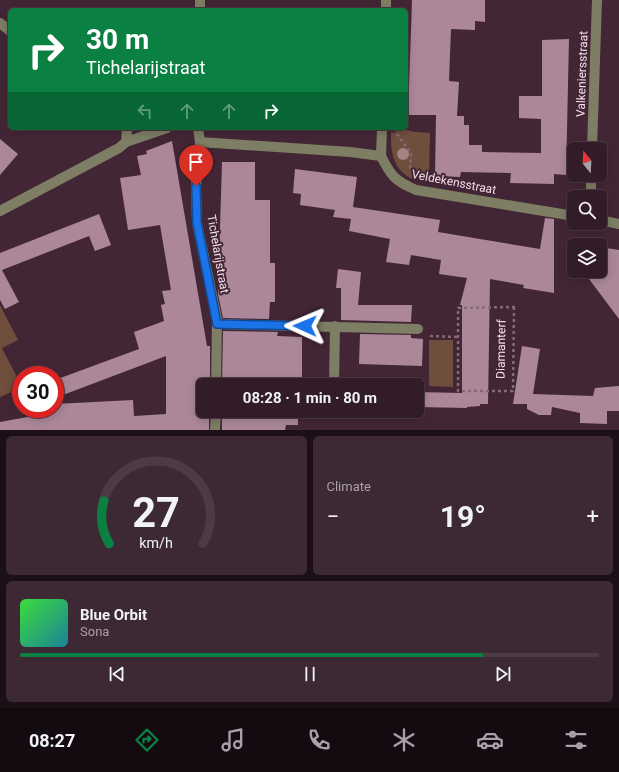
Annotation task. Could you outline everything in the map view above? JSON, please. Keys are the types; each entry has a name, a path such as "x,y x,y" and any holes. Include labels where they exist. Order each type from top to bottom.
{"street":[{"name":"Valkeniersstraat","path":"592,142 597,0"},
{"path":"0,23 8,30"},
{"path":"126,142 127,130"},
{"path":"0,211 119,148 126,142 161,130"},
{"name":"Tichelarijstraat","path":"198,130 200,142 196,186 197,223 217,324 216,378"},
{"path":"200,142 350,152 380,156 382,130"},
{"name":"Veldekensstraat","path":"380,156 391,176 401,184 416,190 567,215"},
{"path":"607,221 619,224"},
{"path":"217,324 418,329"},
{"path":"334,378 335,326"},
{"path":"215,430 216,418"}],"path":[{"path":"394,130 411,153 409,187"},
{"name":"Diamanterf","path":"514,307 513,391 458,391 458,336 458,308 514,307"},
{"path":"418,329 426,335 458,336"}],"shaded area":[{"path":"397,130 407,130 430,133 429,176 413,174 412,179 400,170 394,159 391,147 391,132 394,133"},
{"path":"0,305 18,340 2,348 12,367 12,392 0,397"},
{"path":"429,340 453,340 453,387 429,386"}],"building":[{"path":"412,0 485,0 485,22 475,21 475,30 451,29 449,81 459,82 457,116 464,116 464,125 469,125 469,145 482,145 482,152 541,153 541,119 519,118 519,96 542,96 542,40 569,39 566,175 554,174 554,184 510,183 511,173 461,172 460,177 435,176 436,115 408,115"},
{"path":"0,139 18,154 0,175"},
{"path":"172,141 207,346 210,346 210,378 196,378 196,418 209,418 209,430 0,430 0,422 22,418 64,418 64,404 133,400 134,416 166,414 166,356 64,395 64,377 139,349 134,332 164,321 161,305 165,304 162,291 171,290 160,225 128,230 120,178 141,175 137,156 147,154 146,151"},
{"path":"222,162 255,162 255,200 270,200 270,263 275,263 275,302 270,302 269,319 223,318 218,294"},
{"path":"295,169 357,177 353,207 440,220 438,232 540,249 545,218 554,219 554,293 523,288 524,285 490,279 488,404 480,404 480,406 467,408 424,407 424,392 462,393 462,305 460,305 467,278 439,274 441,260 411,255 409,265 386,262 390,239 349,231 351,219 333,217 335,210 300,205 301,194 293,193"},
{"path":"99,214 111,245 95,251 89,236 2,270 19,302 5,309 0,300 0,253"},
{"path":"607,248 619,250 619,319 588,278 607,278"},
{"path":"338,269 361,272 358,305 412,305 411,322 341,320 341,288 336,288"},
{"path":"223,331 278,332 277,336 302,337 302,378 222,378"},
{"path":"360,334 411,335 411,338 423,339 422,366 359,364"},
{"path":"522,346 540,349 533,394 593,396 595,388 619,386 619,411 607,411 607,424 580,423 580,413 552,407 551,415 539,415 527,409 527,404 513,404"},
{"path":"222,418 298,418 298,425 286,425 285,430 222,430"}],"route":[{"path":"196,186 197,223 217,324 305,326"}]}
